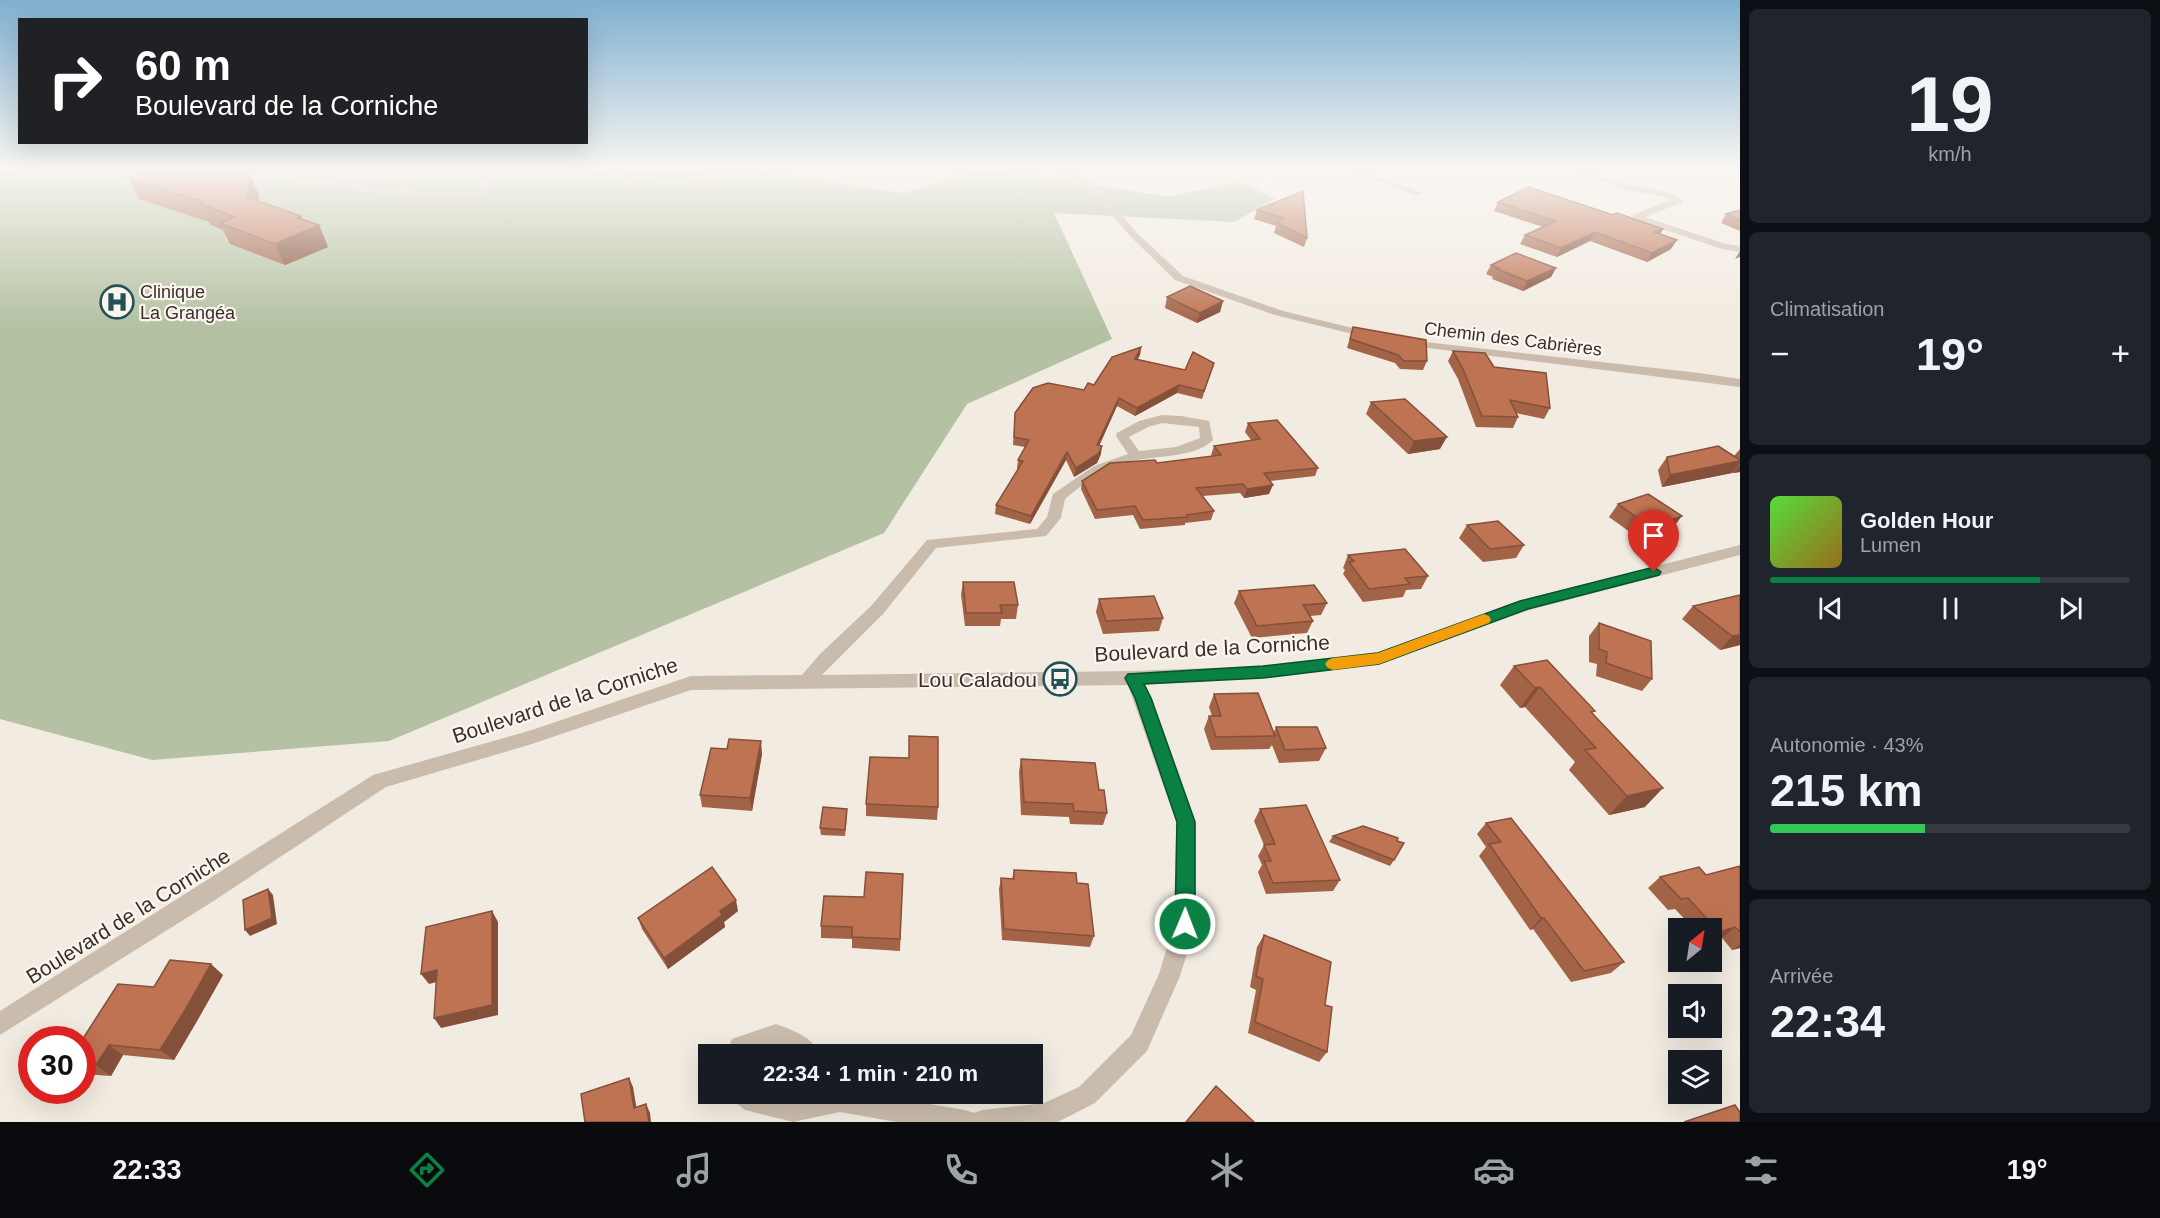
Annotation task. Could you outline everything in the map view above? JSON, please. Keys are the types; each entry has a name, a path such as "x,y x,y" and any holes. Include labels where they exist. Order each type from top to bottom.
{"street":[{"name":"Chemin des Cabrières","path":"1122,220 1179,279 1279,313 1386,339 1492,355 1676,373 1740,383"},
{"path":"1646,220 1725,247 1740,249"},
{"path":"808,680 826,658 877,610 932,543 1041,533 1054,518 1058,497 1086,475 1125,458 1188,450 1207,440 1205,424 1174,417 1142,423 1122,436 1136,456"},
{"name":"Boulevard de la Corniche","path":"0,1024 380,781 532,737 691,683 1133,678 1263,672 1379,658 1525,604 1740,550"},
{"path":"982,1122 1046,1114 1087,1095 1139,1043 1169,976 1185,924 1186,822 1143,698 1133,678"},
{"path":"749,1044 776,1035 794,1044"},
{"path":"763,1104 793,1110 814,1104"},
{"path":"874,1104 965,1122"}],"green space":[{"path":"0,220 1057,220 1112,339 967,404 884,533 389,741 152,760 0,719"},
{"path":"1201,220 1237,220 1234,222"}],"building":[{"path":"227,220 304,220 319,225 275,244 220,223"},
{"path":"1281,220 1305,220 1307,238 1277,223"},
{"path":"1554,220 1638,220 1663,229 1654,232 1677,240 1652,253 1595,232 1561,248 1525,235 1556,221"},
{"path":"1516,253 1556,268 1527,281 1491,265"},
{"path":"1190,286 1223,301 1200,313 1167,297"},
{"path":"1353,327 1426,340 1427,361 1404,361 1398,355 1350,339"},
{"path":"1141,347 1135,359 1185,370 1193,352 1214,363 1204,391 1179,385 1137,408 1119,398 1097,445 1102,446 1098,454 1076,468 1067,452 1031,516 996,505 1023,461 1018,460 1029,440 1014,437 1015,413 1033,388 1048,383 1084,390 1088,383 1094,385 1112,357"},
{"path":"1453,351 1485,353 1494,367 1546,373 1550,408 1510,400 1518,417 1482,416"},
{"path":"1405,399 1447,437 1414,441 1371,402"},
{"path":"1277,420 1318,468 1264,473 1273,485 1247,489 1243,484 1196,488 1214,511 1187,515 1187,517 1143,520 1135,506 1097,510 1082,481 1110,463 1155,460 1157,463 1221,455 1214,446 1260,439 1248,423"},
{"path":"1718,446 1740,461 1670,475 1667,457"},
{"path":"1648,494 1682,516 1650,527 1618,504"},
{"path":"1498,521 1524,545 1490,549 1467,525"},
{"path":"1405,549 1428,576 1405,578 1410,584 1369,589 1349,562 1354,561 1348,555"},
{"path":"963,582 1014,582 1018,605 1000,605 1002,613 966,613"},
{"path":"1314,585 1327,603 1303,605 1313,621 1257,626 1239,591"},
{"path":"1740,595 1740,635 1732,636 1693,606"},
{"path":"1154,596 1163,618 1106,621 1099,599"},
{"path":"1599,623 1651,641 1652,679 1606,663 1607,652 1599,649"},
{"path":"1547,660 1595,711 1591,712 1663,788 1627,796 1585,750 1596,748 1540,687 1535,688 1514,666"},
{"path":"1258,693 1275,736 1216,737 1209,716 1221,716 1214,694"},
{"path":"1276,727 1317,727 1326,748 1285,750"},
{"path":"909,736 938,737 938,807 866,804 870,757 909,758"},
{"path":"729,739 761,741 750,798 700,795 711,748 727,749"},
{"path":"1021,759 1095,763 1099,790 1104,790 1107,813 1074,811 1073,804 1024,802"},
{"path":"1306,805 1340,880 1273,883 1264,861 1271,861 1264,845 1275,844 1260,809"},
{"path":"823,807 847,809 845,830 820,828"},
{"path":"1511,818 1624,962 1584,971 1544,918 1541,918 1489,844 1501,842 1486,823"},
{"path":"1363,826 1398,838 1397,841 1404,843 1394,860 1333,836"},
{"path":"1740,866 1740,932 1735,927 1722,931 1722,918 1706,918 1688,898 1681,899 1660,877 1699,867 1706,875"},
{"path":"712,867 736,900 720,911 722,915 664,958 638,918"},
{"path":"1014,870 1076,873 1077,883 1088,884 1094,936 1004,929 1001,878 1014,879"},
{"path":"866,872 903,874 900,939 852,937 852,927 821,926 824,896 864,897"},
{"path":"268,889 272,918 245,930 243,900"},
{"path":"492,911 492,1005 434,1018 437,970 421,974 426,927"},
{"path":"1264,935 1331,962 1325,1005 1332,1007 1327,1052 1255,1022 1263,979 1256,976"},
{"path":"170,960 211,964 160,1050 109,1045 96,1065 96,1026 91,1026 118,984 154,987"},
{"path":"629,1078 634,1108 646,1104 649,1122 585,1122 581,1094"},
{"path":"1216,1086 1254,1122 1186,1122"},
{"path":"1735,1105 1740,1112 1740,1122 1684,1122"}],"slow traffic":[{"path":"1333,664 1379,658 1484,620"}],"place":[{"name":"Clinique La Grangéa","path":"117,302"},
{"name":"Lou Caladou","path":"1060,679"}],"route":[{"path":"1185,924 1186,822 1143,698 1133,678 1263,672 1379,658 1525,604 1654,572"}]}
